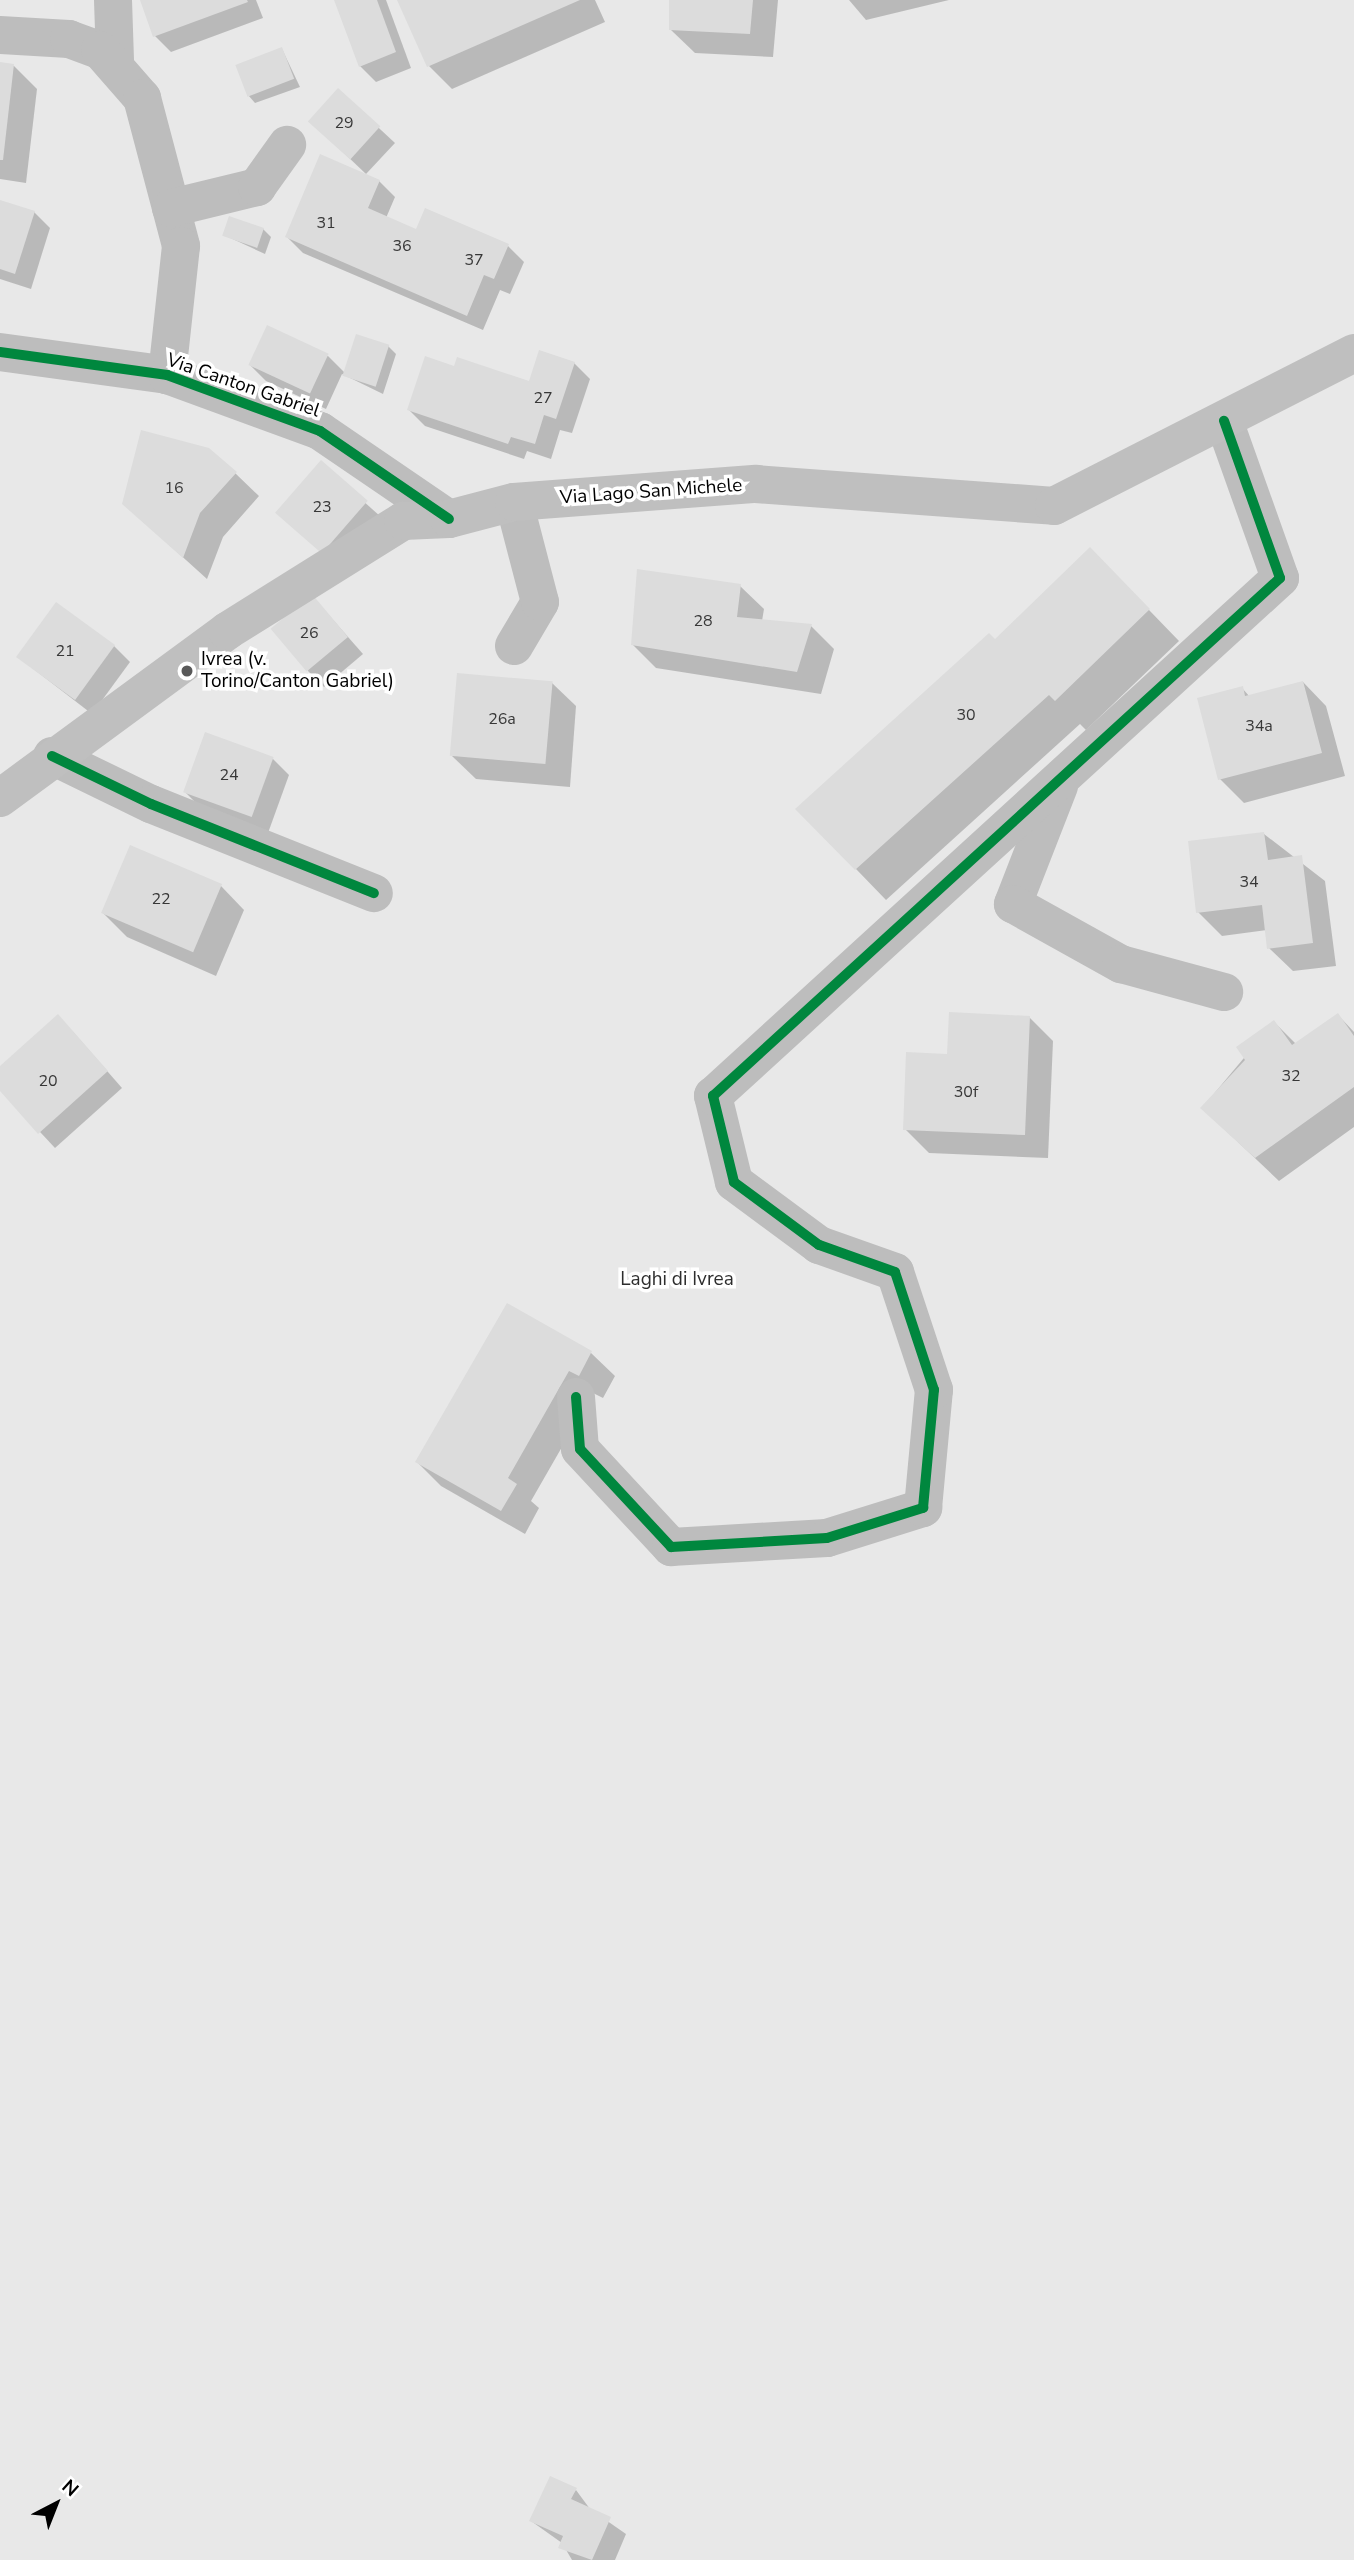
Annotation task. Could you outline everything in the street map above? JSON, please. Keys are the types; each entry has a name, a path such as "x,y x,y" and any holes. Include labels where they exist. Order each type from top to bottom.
{"main road":[{"name":"Via Lago San Michele","path":"0,798 52,756 353,547 404,521 449,519 514,502 757,484 1054,506 1354,353"}],"street":[{"path":"113,0 115,61"},
{"name":"Via Canton Gabriel","path":"0,35 69,39 115,61 142,98 171,208 182,265 167,375"},
{"path":"171,208 257,187 287,145"},
{"name":"Via Canton Gabriel","path":"0,352 167,375 320,431 449,519"},
{"path":"576,1397 580,1449 671,1547 827,1538 923,1508 934,1390 895,1272 819,1245 734,1182 713,1096 1280,578 1224,421"},
{"path":"513,646 540,603 514,502"},
{"path":"52,756 151,804 374,893"},
{"path":"1062,777 1013,904 1121,964 1224,992"}],"green space":[{"name":"Laghi di Ivrea","path":"0,0 1354,0 1354,2560 0,2560"}],"building":[{"path":"140,0 247,0 248,2 153,37"},
{"path":"334,0 377,0 396,52 359,67"},
{"path":"397,0 580,0 427,67"},
{"path":"669,0 753,0 750,34 669,30"},
{"path":"282,47 294,79 248,97 235,65"},
{"path":"0,62 14,64 3,160 0,160"},
{"path":"338,88 380,126 350,160 308,121"},
{"path":"320,154 380,180 368,208 416,229 425,208 509,244 494,279 484,275 467,316 285,237"},
{"path":"0,200 35,211 15,274 0,269"},
{"path":"229,216 264,228 257,248 222,236"},
{"path":"267,325 329,354 310,394 248,365"},
{"path":"356,334 389,345 376,387 342,376"},
{"path":"539,350 575,362 556,419 544,415 535,444 511,437 508,444 407,410 425,356 454,366 457,357 529,381"},
{"path":"141,430 209,448 237,472 200,513 183,558 122,504"},
{"path":"321,460 368,501 322,554 275,513"},
{"path":"1090,547 1150,609 1055,701 1049,695 855,870 795,809 989,633 995,639"},
{"path":"637,569 741,584 737,617 812,624 797,672 631,645"},
{"path":"312,594 348,637 307,672 271,629"},
{"path":"56,602 115,645 75,700 16,657"},
{"path":"457,673 553,681 545,764 450,756"},
{"path":"1303,681 1322,753 1218,780 1197,698 1243,686 1245,696"},
{"path":"205,732 274,757 252,817 183,792"},
{"path":"1264,832 1268,860 1302,855 1313,943 1267,949 1262,905 1196,913 1188,841"},
{"path":"130,845 222,884 193,952 101,913"},
{"path":"949,1012 1030,1016 1025,1135 903,1130 906,1052 947,1054"},
{"path":"1338,1013 1354,1036 1354,1087 1255,1158 1200,1108 1245,1060 1236,1047 1274,1020 1292,1045"},
{"path":"58,1014 108,1071 38,1134 0,1091 0,1066"},
{"path":"507,1303 592,1351 579,1376 569,1371 508,1478 517,1484 501,1511 415,1462"},
{"path":"550,2476 577,2488 571,2499 611,2517 592,2560 558,2548 563,2536 529,2521"}],"cycle path":[{"path":"0,352 167,375 320,431 449,519"},
{"path":"576,1397 580,1449 671,1547 827,1538 923,1508 934,1390 895,1272 819,1245 734,1182 713,1096 1280,578 1224,421"},
{"path":"52,756 151,804 374,893"}],"place":[{"name":"Ivrea (v. Torino/Canton Gabriel)","path":"187,671"}]}
